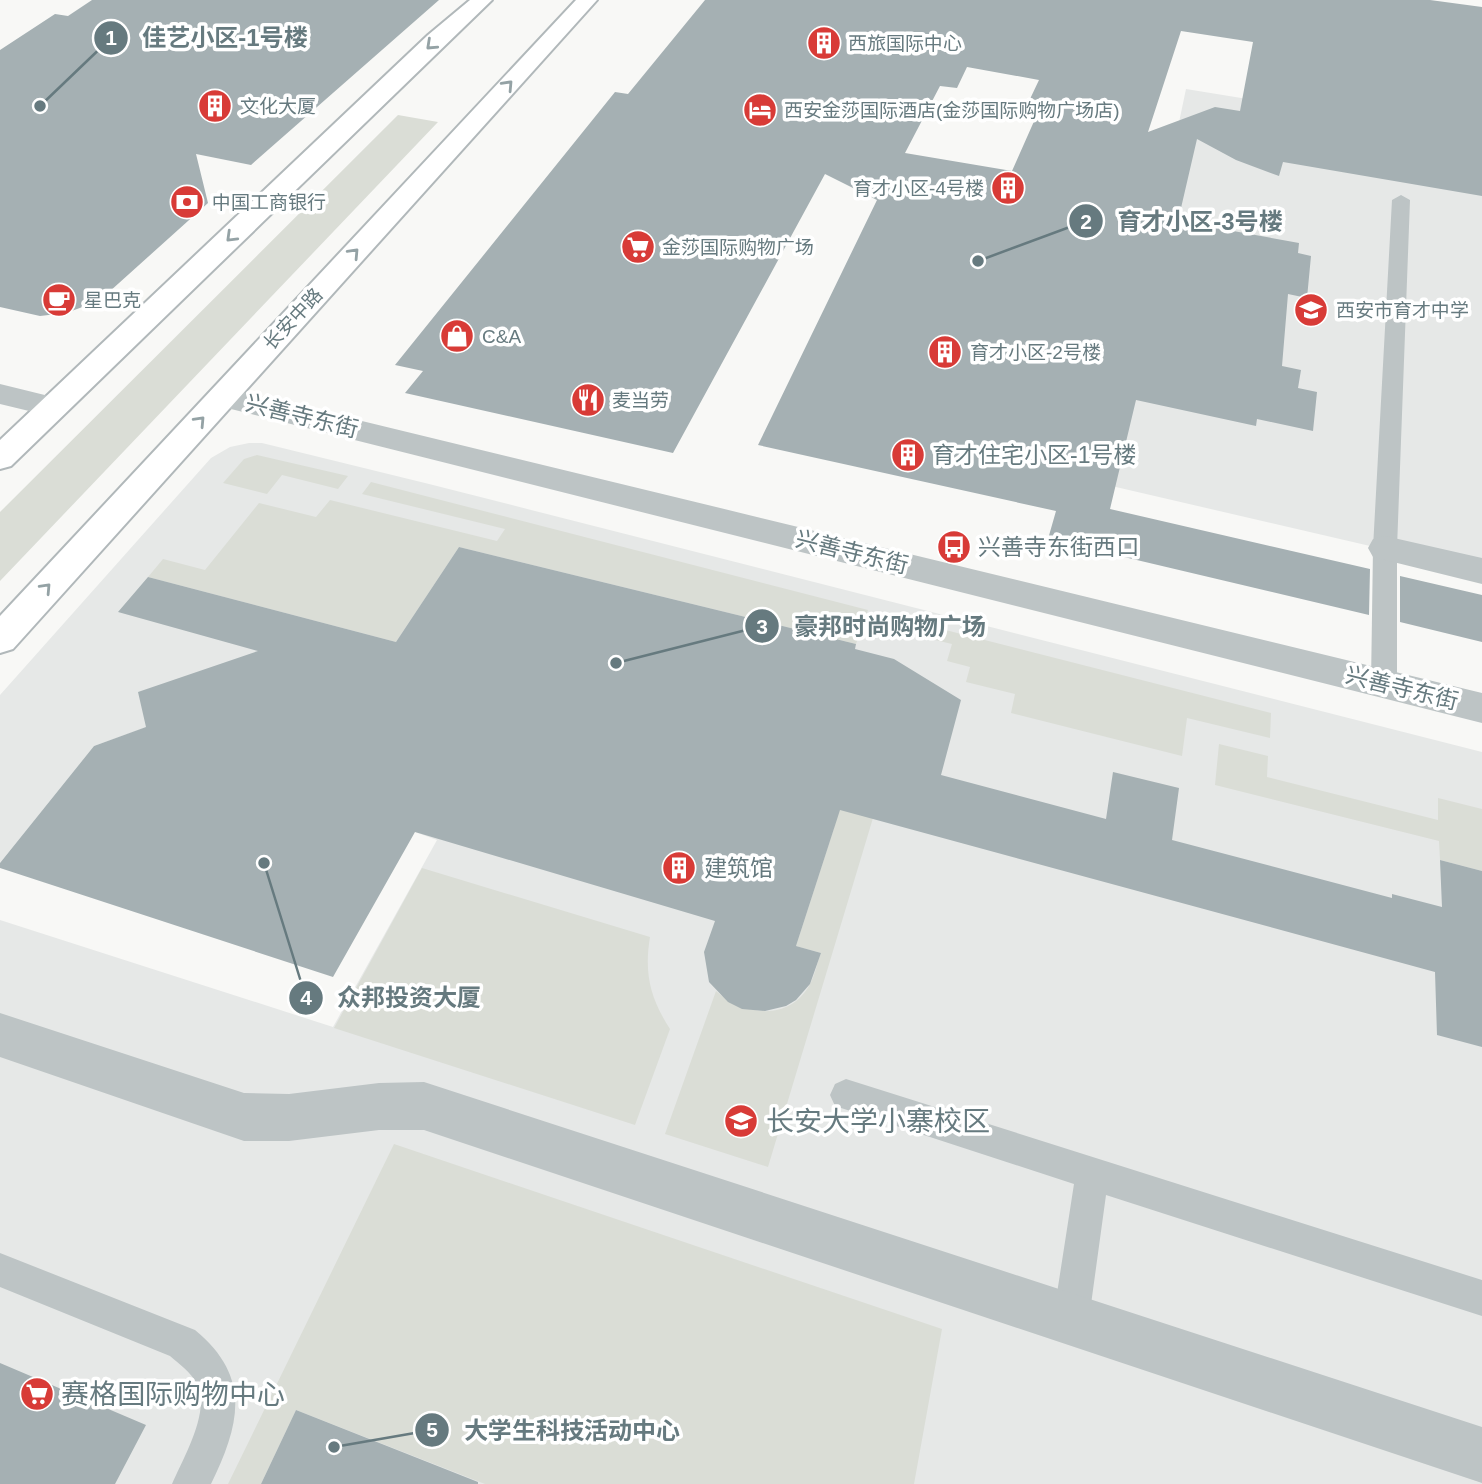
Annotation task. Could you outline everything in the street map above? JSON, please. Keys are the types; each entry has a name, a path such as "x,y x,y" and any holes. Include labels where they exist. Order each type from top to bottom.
{"main road":[{"path":"0,458 426,49 482,0"},
{"name":"长安中路","path":"0,639 587,0"}],"street":[{"path":"0,394 54,407"},
{"name":"兴善寺东街","path":"222,397 1482,708"},
{"path":"1385,548 1482,571"},
{"path":"0,1035 244,1118 271,1120 367,1106 424,1106 1482,1455"}],"lane":[{"path":"1384,683 1385,548 1401,200"},
{"path":"846,1095 1482,1298"},
{"path":"1071,1319 1092,1173"},
{"path":"0,1269 182,1343 204,1360 217,1386 218,1420 213,1438 191,1484"}],"shaded area":[{"name":"西安市育才中学","path":"1186,89 1482,137 1482,572 1103,484"},
{"path":"398,115 438,122 0,581 0,512"},
{"name":"长安大学小寨校区","path":"262,443 429,484 1482,752 1482,1484 0,1484 0,920 333,1027 437,840 415,832 474,729 287,677 94,746 0,863 0,695 211,458 230,447"},
{"path":"257,455 348,476 338,489 282,475 267,494 223,483 244,459"},
{"path":"371,482 868,610 856,644 459,547 396,642 148,577 163,559 205,570 259,503 316,517 330,500 497,541 505,529 362,494"},
{"path":"918,623 1271,713 1270,738 1187,718 1182,756 1011,713 1015,694 966,682 970,667 947,661 952,644 914,635"},
{"path":"484,712 873,818 768,1167 665,1134 716,991 740,1006 766,1011 791,1005 810,984 821,953 796,946 834,828"},
{"path":"1219,744 1268,756 1267,777 1438,820 1438,798 1482,809 1482,871 1440,860 1439,841 1215,785"},
{"path":"422,868 650,937 650,985 670,1029 635,1125 334,1028"},
{"path":"394,1144 942,1329 914,1484 485,1484 296,1410 261,1484 228,1484"}],"building":[{"path":"92,0 439,0 251,165 196,154 208,203 99,301 66,313 40,316 0,307 0,50 55,14 68,16"},
{"path":"705,0 1430,0 1482,7 1482,196 1283,162 1279,176 1236,160 1197,139 1178,221 1299,243 1298,253 1311,256 1307,298 1288,294 1282,366 1301,370 1298,388 1317,392 1313,431 1257,419 1256,426 1136,400 1110,509 1370,569 1369,615 1048,539 1056,511 758,445 877,200 825,174 673,453 405,393 423,371 395,365 615,92 628,94","holes":["1181,31 1253,42 1240,111 1215,107 1148,132","967,67 1039,80 1030,99 1043,101 1012,171 905,153 940,86 957,88"]},
{"path":"459,547 856,644 855,649 894,659 961,700 941,775 1106,819 1113,772 1179,788 1172,840 1392,898 1392,894 1442,907 1440,860 1482,871 1482,1047 1437,1035 1435,972 840,810 796,946 821,953 810,984 796,1000 786,1006 765,1011 742,1009 728,1002 709,982 704,952 715,921 415,832 333,977 0,868 0,863 94,746 146,727 138,692 258,651 118,612 148,577 396,642"},
{"path":"1400,576 1482,595 1482,642 1400,622"},
{"name":"赛格国际购物中心","path":"0,1363 146,1425 115,1484 0,1484"},
{"path":"296,1410 478,1482 478,1484 261,1484"}],"place":[{"name":"西旅国际中心","path":"824,43"},
{"name":"佳艺小区-1号楼","path":"40,106"},
{"name":"文化大厦","path":"215,106"},
{"name":"西安金莎国际酒店(金莎国际购物广场店)","path":"760,110"},
{"name":"育才小区-4号楼","path":"1008,188"},
{"name":"中国工商银行","path":"187,202"},
{"name":"金莎国际购物广场","path":"638,247"},
{"name":"育才小区-3号楼","path":"978,261"},
{"name":"星巴克","path":"59,300"},
{"name":"西安市育才中学","path":"1311,310"},
{"name":"C&A","path":"457,336"},
{"name":"育才小区-2号楼","path":"945,352"},
{"name":"麦当劳","path":"588,400"},
{"name":"育才住宅小区-1号楼","path":"908,455"},
{"name":"兴善寺东街西口","path":"954,547"},
{"name":"豪邦时尚购物广场","path":"616,663"},
{"name":"众邦投资大厦","path":"264,863"},
{"name":"建筑馆","path":"679,868"},
{"name":"长安大学小寨校区","path":"741,1121"},
{"name":"赛格国际购物中心","path":"37,1394"},
{"name":"大学生科技活动中心","path":"334,1447"}]}
